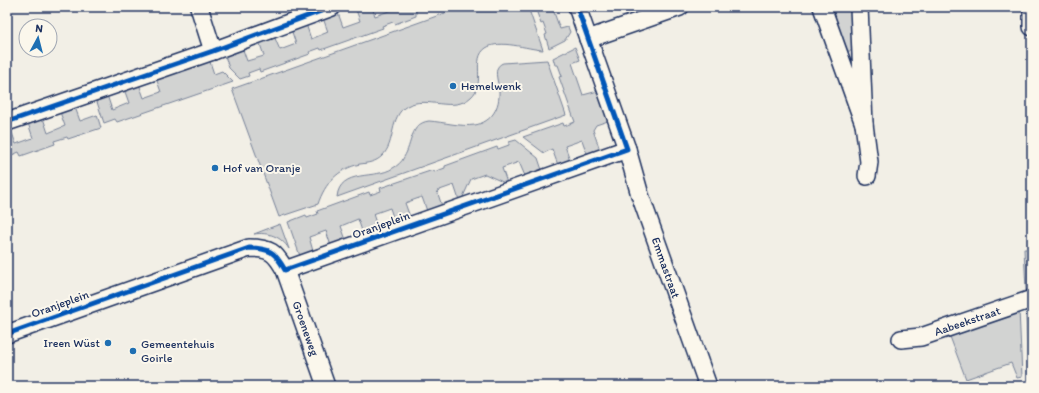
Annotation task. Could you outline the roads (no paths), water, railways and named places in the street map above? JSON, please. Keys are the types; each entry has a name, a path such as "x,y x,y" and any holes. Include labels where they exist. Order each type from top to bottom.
{"street":[{"path":"199,7 213,51"},
{"path":"7,122 213,51 332,7"},
{"path":"577,7 627,149"},
{"path":"588,38 680,7"},
{"path":"822,7 864,124"},
{"path":"859,7 864,124 869,162 868,176"},
{"path":"1032,7 1032,27"},
{"name":"Oranjeplein","path":"7,334 249,248 261,248 270,251 278,257 285,270 627,149"},
{"name":"Emmastraat","path":"627,149 640,194 708,386"},
{"name":"Groeneweg","path":"285,270 326,386"},
{"name":"Aabeekstraat","path":"901,339 921,337 1032,298"}],"place":[{"name":"Hemelwenk","path":"453,86"},
{"name":"Hof van Oranje","path":"215,168"},
{"name":"Ireen Wüst","path":"108,343"},
{"name":"Gemeentehuis Goirle","path":"133,351"}]}
